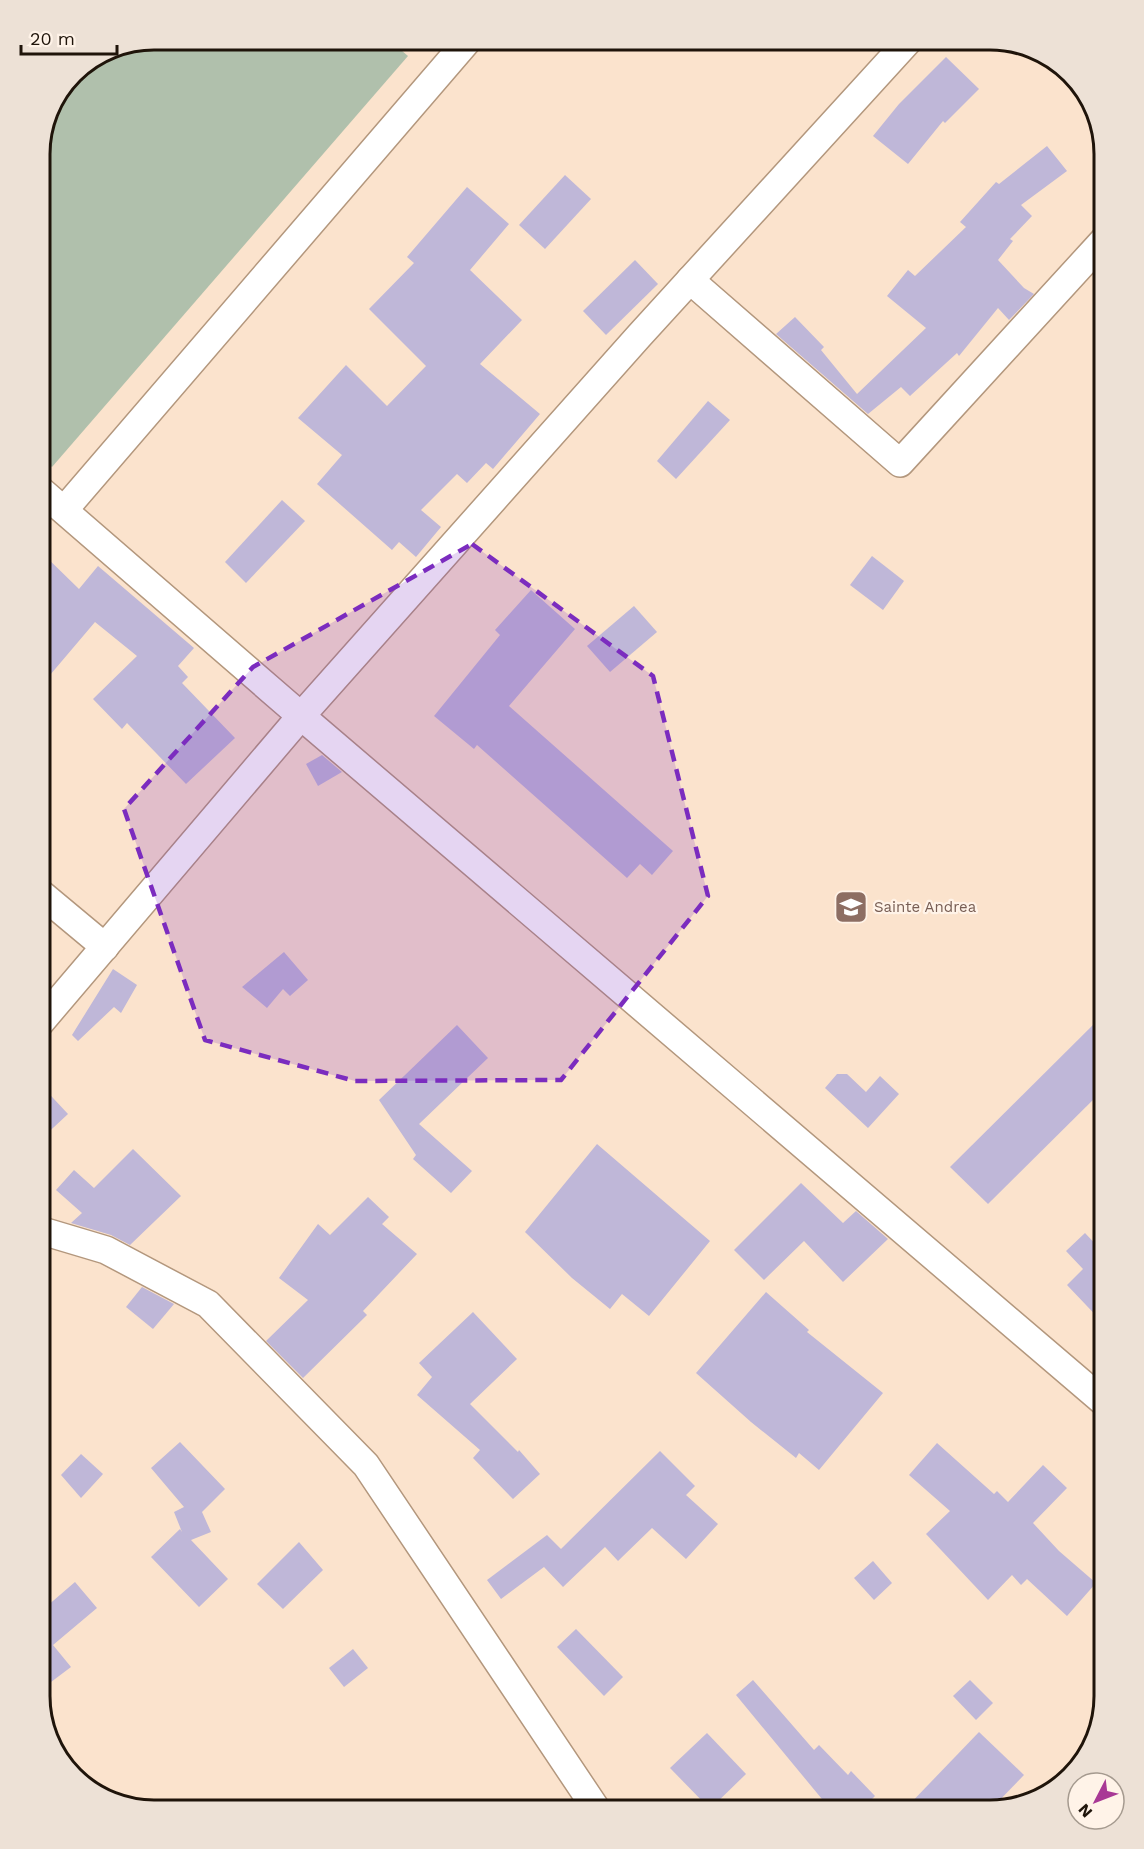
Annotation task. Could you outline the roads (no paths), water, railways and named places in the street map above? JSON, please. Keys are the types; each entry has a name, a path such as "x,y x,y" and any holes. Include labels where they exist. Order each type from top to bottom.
{"street":[{"path":"64,510 455,50"},
{"path":"50,1011 302,716 690,280 900,50"},
{"path":"690,280 900,463 1094,250"},
{"path":"50,498 1094,1394"},
{"path":"50,901 105,948"},
{"path":"50,1233 106,1250 208,1304 366,1465 590,1800"}],"place":[{"name":"Sainte Andrea","path":"851,907"}]}
